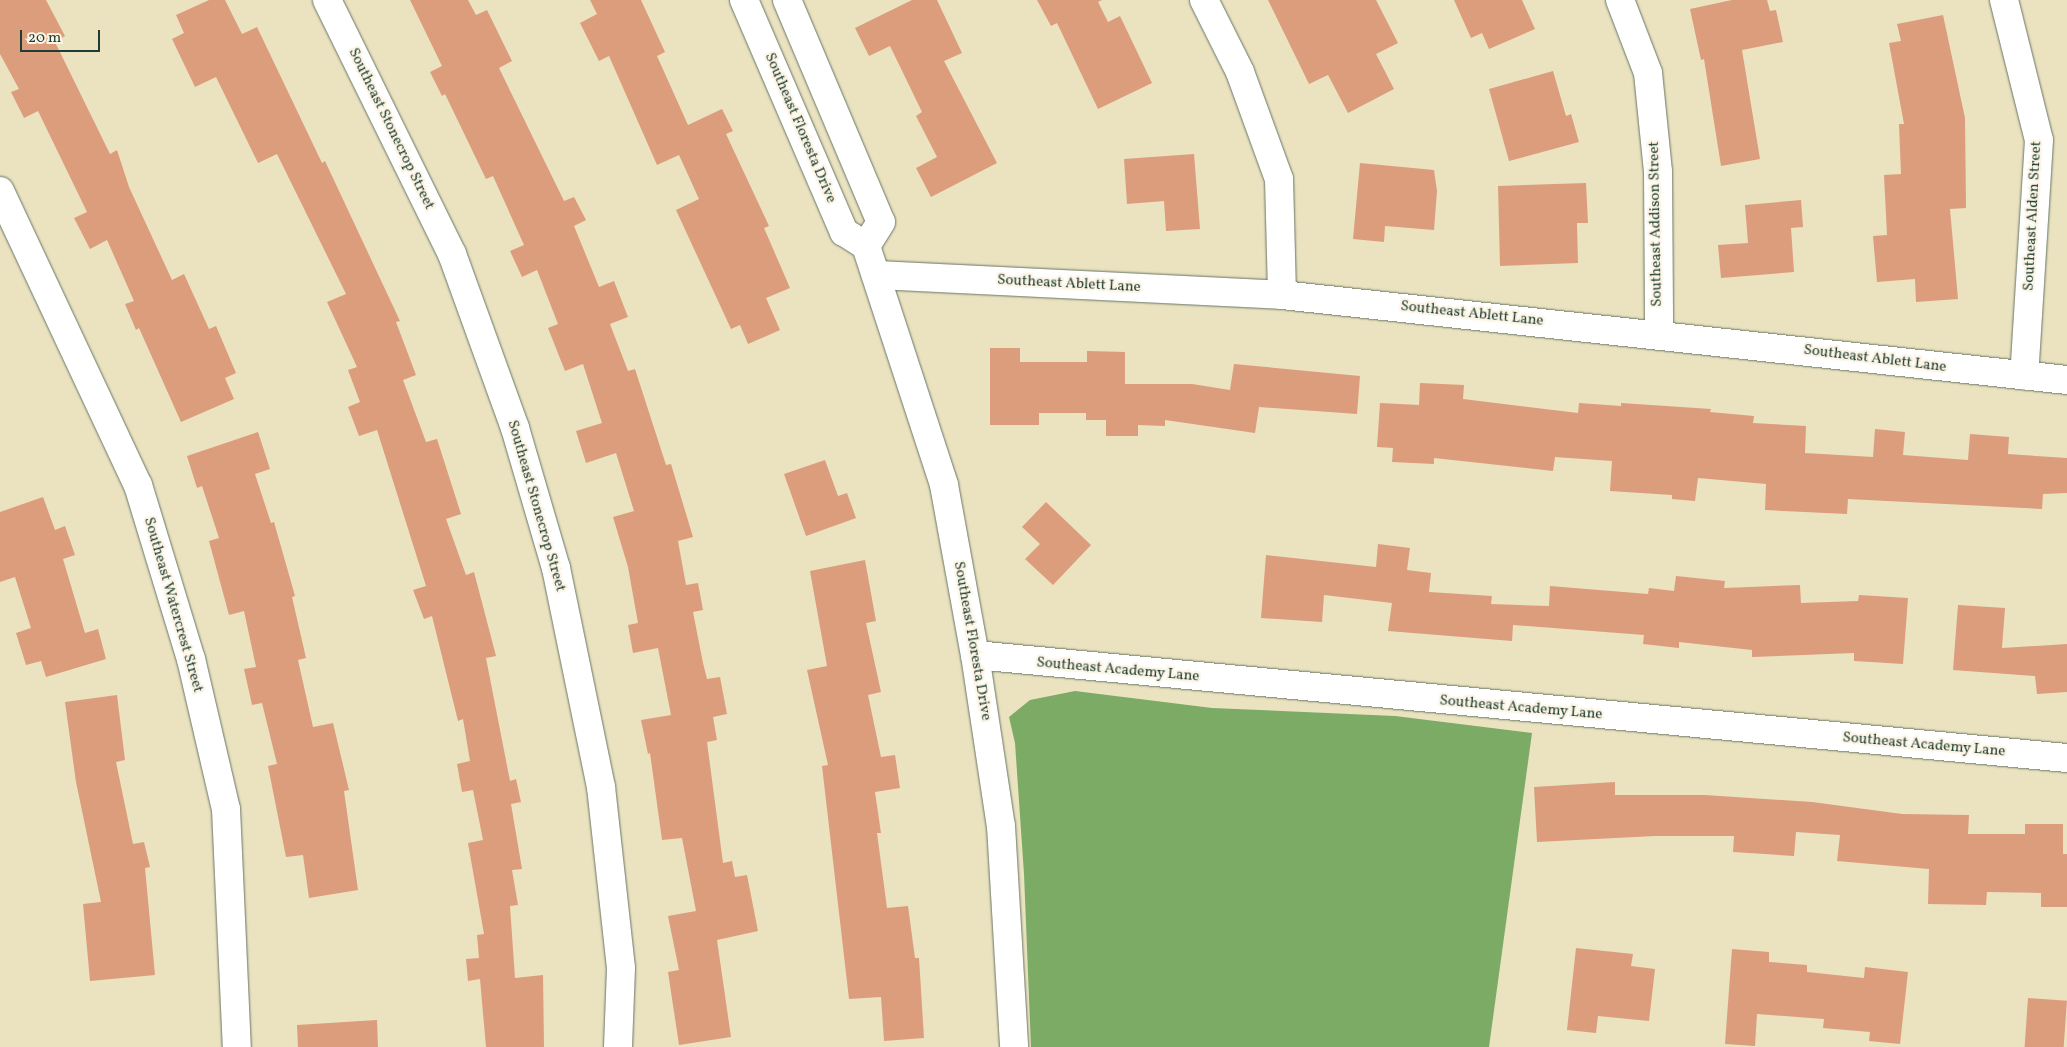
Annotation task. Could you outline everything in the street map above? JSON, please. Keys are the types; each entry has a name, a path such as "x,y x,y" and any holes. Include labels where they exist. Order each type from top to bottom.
{"street":[{"name":"Southeast Stonecrop Street","path":"327,0 452,254 515,428 556,568 601,787 621,968 618,1047"},
{"name":"Southeast Floresta Drive","path":"744,0 844,232 866,246 944,485 976,655 1001,826 1014,1047"},
{"path":"787,0 881,222 866,246"},
{"path":"1204,0 1240,72 1279,179 1282,295"},
{"name":"Southeast Addison Street","path":"1620,0 1648,73 1658,172 1659,334"},
{"name":"Southeast Alden Street","path":"2004,0 2039,140 2024,376"},
{"name":"Southeast Watercrest Street","path":"0,191 138,485 191,659 226,809 237,1047"},
{"name":"Southeast Ablett Lane","path":"876,275 1282,295 1659,334 2067,380"},
{"name":"Southeast Academy Lane","path":"976,655 2067,758"}],"green space":[{"path":"1075,691 1212,708 1395,716 1532,733 1489,1047 1031,1047 1024,874 1015,743 1009,717 1030,700"}],"building":[{"path":"0,0 46,0 65,36 55,42 110,154 117,150 129,187 172,280 184,274 209,329 216,326 236,373 225,378 234,399 181,422 139,328 136,330 125,304 134,301 107,240 90,249 74,218 87,212 38,111 24,118 11,92 19,89 0,54"},
{"path":"209,0 225,0 242,34 257,27 322,163 325,161 400,321 396,322 416,375 403,380 426,442 437,439 461,514 446,519 466,575 474,572 496,656 486,658 510,781 516,779 521,802 511,804 522,869 512,870 518,905 510,906 515,978 543,975 544,1047 486,1047 480,979 468,981 466,959 479,958 477,935 484,934 468,843 483,840 473,790 462,792 457,764 470,761 463,719 458,721 432,616 424,619 413,590 426,586 377,430 359,436 348,407 360,402 348,370 357,367 327,302 346,294 277,154 258,163 216,77 195,87 172,39 184,33 176,15"},
{"path":"410,0 468,0 476,15 487,10 512,61 499,68 564,201 574,197 586,220 574,226 599,287 614,281 628,317 610,324 628,371 635,369 666,465 671,464 693,537 678,541 686,585 698,583 703,610 693,612 703,663 707,679 720,677 727,714 713,717 717,740 707,742 723,863 732,861 735,877 747,875 758,931 717,940 731,1037 679,1045 668,972 679,970 668,916 696,911 682,838 662,840 650,753 648,754 641,720 671,715 658,648 633,653 628,625 638,623 628,567 613,517 634,511 616,453 586,463 576,431 602,423 583,364 565,371 548,328 558,324 537,270 522,277 510,251 524,245 493,176 486,179 445,94 442,96 430,72 442,66"},
{"path":"590,0 641,0 665,52 657,56 688,125 722,109 733,131 726,134 769,226 764,228 790,288 766,298 780,330 748,344 740,325 731,329 676,210 699,199 679,155 657,165 609,56 599,61 580,23 597,14"},
{"path":"912,0 937,0 962,53 944,61 997,163 931,197 916,168 937,157 916,116 922,112 890,46 869,56 855,28"},
{"path":"1037,0 1102,0 1098,2 1108,22 1120,16 1152,83 1098,109 1057,23 1051,26"},
{"path":"1268,0 1376,0 1398,43 1376,54 1394,89 1348,113 1328,75 1309,84"},
{"path":"1454,0 1522,0 1535,29 1489,49 1482,33 1471,38"},
{"path":"1732,0 1767,0 1770,11 1776,10 1783,42 1742,50 1760,159 1721,166 1704,59 1701,60 1690,9"},
{"path":"1943,15 1965,118 1966,208 1950,209 1958,299 1916,302 1915,279 1877,282 1873,236 1887,235 1884,175 1901,174 1899,124 1904,124 1889,43 1901,41 1897,24"},
{"path":"1553,71 1566,116 1571,114 1579,142 1509,161 1489,89"},
{"path":"1194,154 1200,229 1166,231 1164,201 1127,204 1124,159"},
{"path":"1360,163 1434,170 1437,191 1434,230 1385,226 1384,242 1353,239"},
{"path":"1586,183 1588,223 1577,223 1578,263 1500,266 1498,186"},
{"path":"1801,200 1803,227 1791,228 1794,272 1721,278 1718,245 1748,243 1745,205"},
{"path":"990,348 1020,348 1020,362 1087,362 1087,351 1125,352 1125,384 1192,384 1230,390 1234,364 1360,376 1357,414 1259,407 1255,433 1165,420 1165,426 1138,425 1138,436 1106,436 1106,420 1086,420 1086,413 1039,413 1039,425 990,425"},
{"path":"1420,383 1464,385 1463,399 1578,413 1579,403 1621,406 1621,403 1711,409 1710,412 1754,416 1753,423 1806,426 1805,453 1873,457 1875,429 1905,432 1903,455 1968,460 1970,434 2009,437 2008,454 2067,458 2067,493 2043,494 2042,509 1848,499 1847,514 1765,510 1766,484 1698,478 1695,501 1672,499 1672,495 1610,491 1612,461 1555,457 1553,471 1434,458 1434,464 1392,462 1393,448 1377,447 1380,403 1419,405"},
{"path":"258,432 270,469 255,474 271,523 274,522 295,596 292,597 306,658 298,660 313,727 333,723 349,790 344,791 358,890 309,898 303,855 286,857 268,766 277,764 262,703 252,705 244,669 256,667 244,611 229,615 209,541 219,538 202,486 197,488 187,456"},
{"path":"825,460 838,496 847,493 856,518 806,536 784,474"},
{"path":"43,497 55,530 65,526 75,555 63,559 85,633 98,629 106,659 46,677 41,661 26,665 16,633 31,628 15,577 0,582 0,512"},
{"path":"1046,502 1091,545 1053,585 1025,559 1040,544 1022,527"},
{"path":"1378,544 1410,548 1407,570 1431,573 1429,592 1492,596 1491,604 1549,606 1550,586 1648,594 1649,588 1674,591 1676,576 1725,581 1724,588 1800,585 1801,603 1858,601 1859,595 1908,598 1903,664 1854,661 1854,653 1752,657 1752,650 1679,642 1679,648 1643,644 1644,635 1513,625 1512,641 1388,631 1392,603 1324,595 1322,622 1261,618 1266,555 1376,567"},
{"path":"865,560 876,621 866,623 881,692 868,695 881,757 895,755 900,788 875,792 881,833 877,833 887,908 908,906 915,958 919,958 924,1038 884,1041 881,997 849,999 822,766 828,765 807,670 827,666 810,571"},
{"path":"1958,605 2005,608 2002,648 2067,644 2067,692 2037,694 2035,676 1953,670"},
{"path":"117,695 125,760 116,762 133,844 144,842 150,867 145,868 155,975 90,981 83,904 101,902 76,782 65,702"},
{"path":"1615,782 1615,795 1705,795 1812,802 1902,814 1969,815 1968,834 2025,834 2025,824 2063,824 2063,854 2067,854 2067,907 2041,907 2041,893 1987,892 1986,905 1928,904 1929,869 1837,861 1840,835 1796,832 1794,856 1733,852 1734,836 1655,836 1537,842 1534,787"},
{"path":"1576,948 1633,954 1631,966 1655,969 1649,1021 1598,1016 1596,1033 1567,1030"},
{"path":"1732,949 1769,952 1769,962 1807,965 1807,972 1864,978 1865,967 1908,972 1900,1044 1869,1041 1870,1032 1823,1028 1824,1019 1757,1014 1755,1046 1725,1044"},
{"path":"2028,998 2067,1001 2064,1047 2025,1047"},
{"path":"377,1020 378,1047 298,1047 297,1025"}]}
